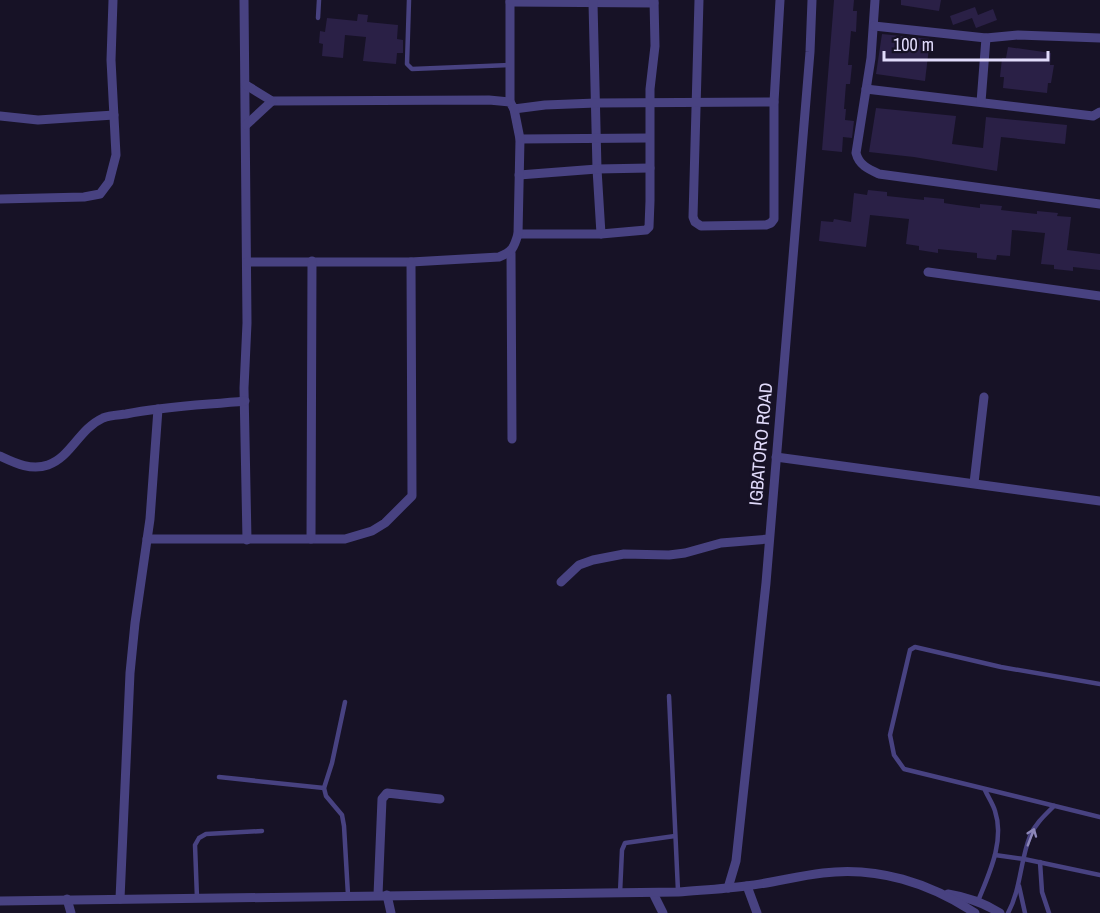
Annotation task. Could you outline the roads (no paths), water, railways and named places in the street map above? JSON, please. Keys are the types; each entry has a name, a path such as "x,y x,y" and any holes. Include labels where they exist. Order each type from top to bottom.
{"street":[{"path":"0,199 84,197 100,194 108,182 116,155 111,60 113,0"},
{"path":"244,0 247,540"},
{"path":"699,0 693,217 695,222 701,226 766,225 774,219 774,102 780,0"},
{"name":"IGBATORO ROAD","path":"728,888 736,861 769,539 810,52 812,0"},
{"path":"875,0 874,26 856,153 865,167 879,174 1100,204"},
{"path":"512,439 511,253 518,234 520,139 512,106 510,1 593,3 654,1 655,46 651,76 649,227 646,230 601,234 518,234"},
{"path":"593,3 601,234"},
{"path":"874,26 986,38 1018,35 1100,38"},
{"path":"981,102 986,38"},
{"path":"246,85 272,101 512,106 695,101 774,102"},
{"path":"866,89 1099,114"},
{"path":"246,125 272,101"},
{"path":"0,116 38,120 114,115"},
{"path":"520,139 649,138"},
{"path":"519,175 597,169 650,168"},
{"path":"247,262 411,262 499,257 511,253"},
{"path":"310,539 312,261"},
{"path":"147,539 345,539 372,531 385,523 412,496 411,262"},
{"path":"928,272 1100,296"},
{"path":"974,483 984,397"},
{"path":"0,456 20,465 47,466 63,458 80,435 104,418 158,409 245,401"},
{"path":"120,899 130,673 150,519 158,409"},
{"path":"776,457 1100,501"},
{"path":"561,582 579,566 593,560 624,554 685,554 721,543 769,539"},
{"path":"392,913 382,895 382,799 387,794 440,799"},
{"path":"0,901 653,893 747,886 848,871 900,877 942,894 975,913"},
{"path":"747,886 757,913"},
{"path":"653,893 663,913"},
{"path":"942,894 963,896 1000,913"},
{"path":"67,899 71,913"}],"lane":[{"path":"318,18 320,0"},
{"path":"409,0 408,67 412,69 510,65"},
{"path":"1100,684 1001,667 915,647 910,650 890,735 894,755 904,770 1100,817"},
{"path":"669,696 678,892"},
{"path":"345,702 332,763 324,788 326,796 342,815 348,896"},
{"path":"219,777 324,788"},
{"path":"978,901 995,855 998,833 996,812 985,790"},
{"path":"1008,913 1015,899 1030,836 1037,824 1054,806"},
{"path":"197,898 195,844 199,838 206,834 262,831"},
{"path":"620,893 622,850 625,843 675,836"},
{"path":"995,855 1100,874"},
{"path":"1040,862 1042,892 1049,913"},
{"path":"1018,884 1025,913"}]}
